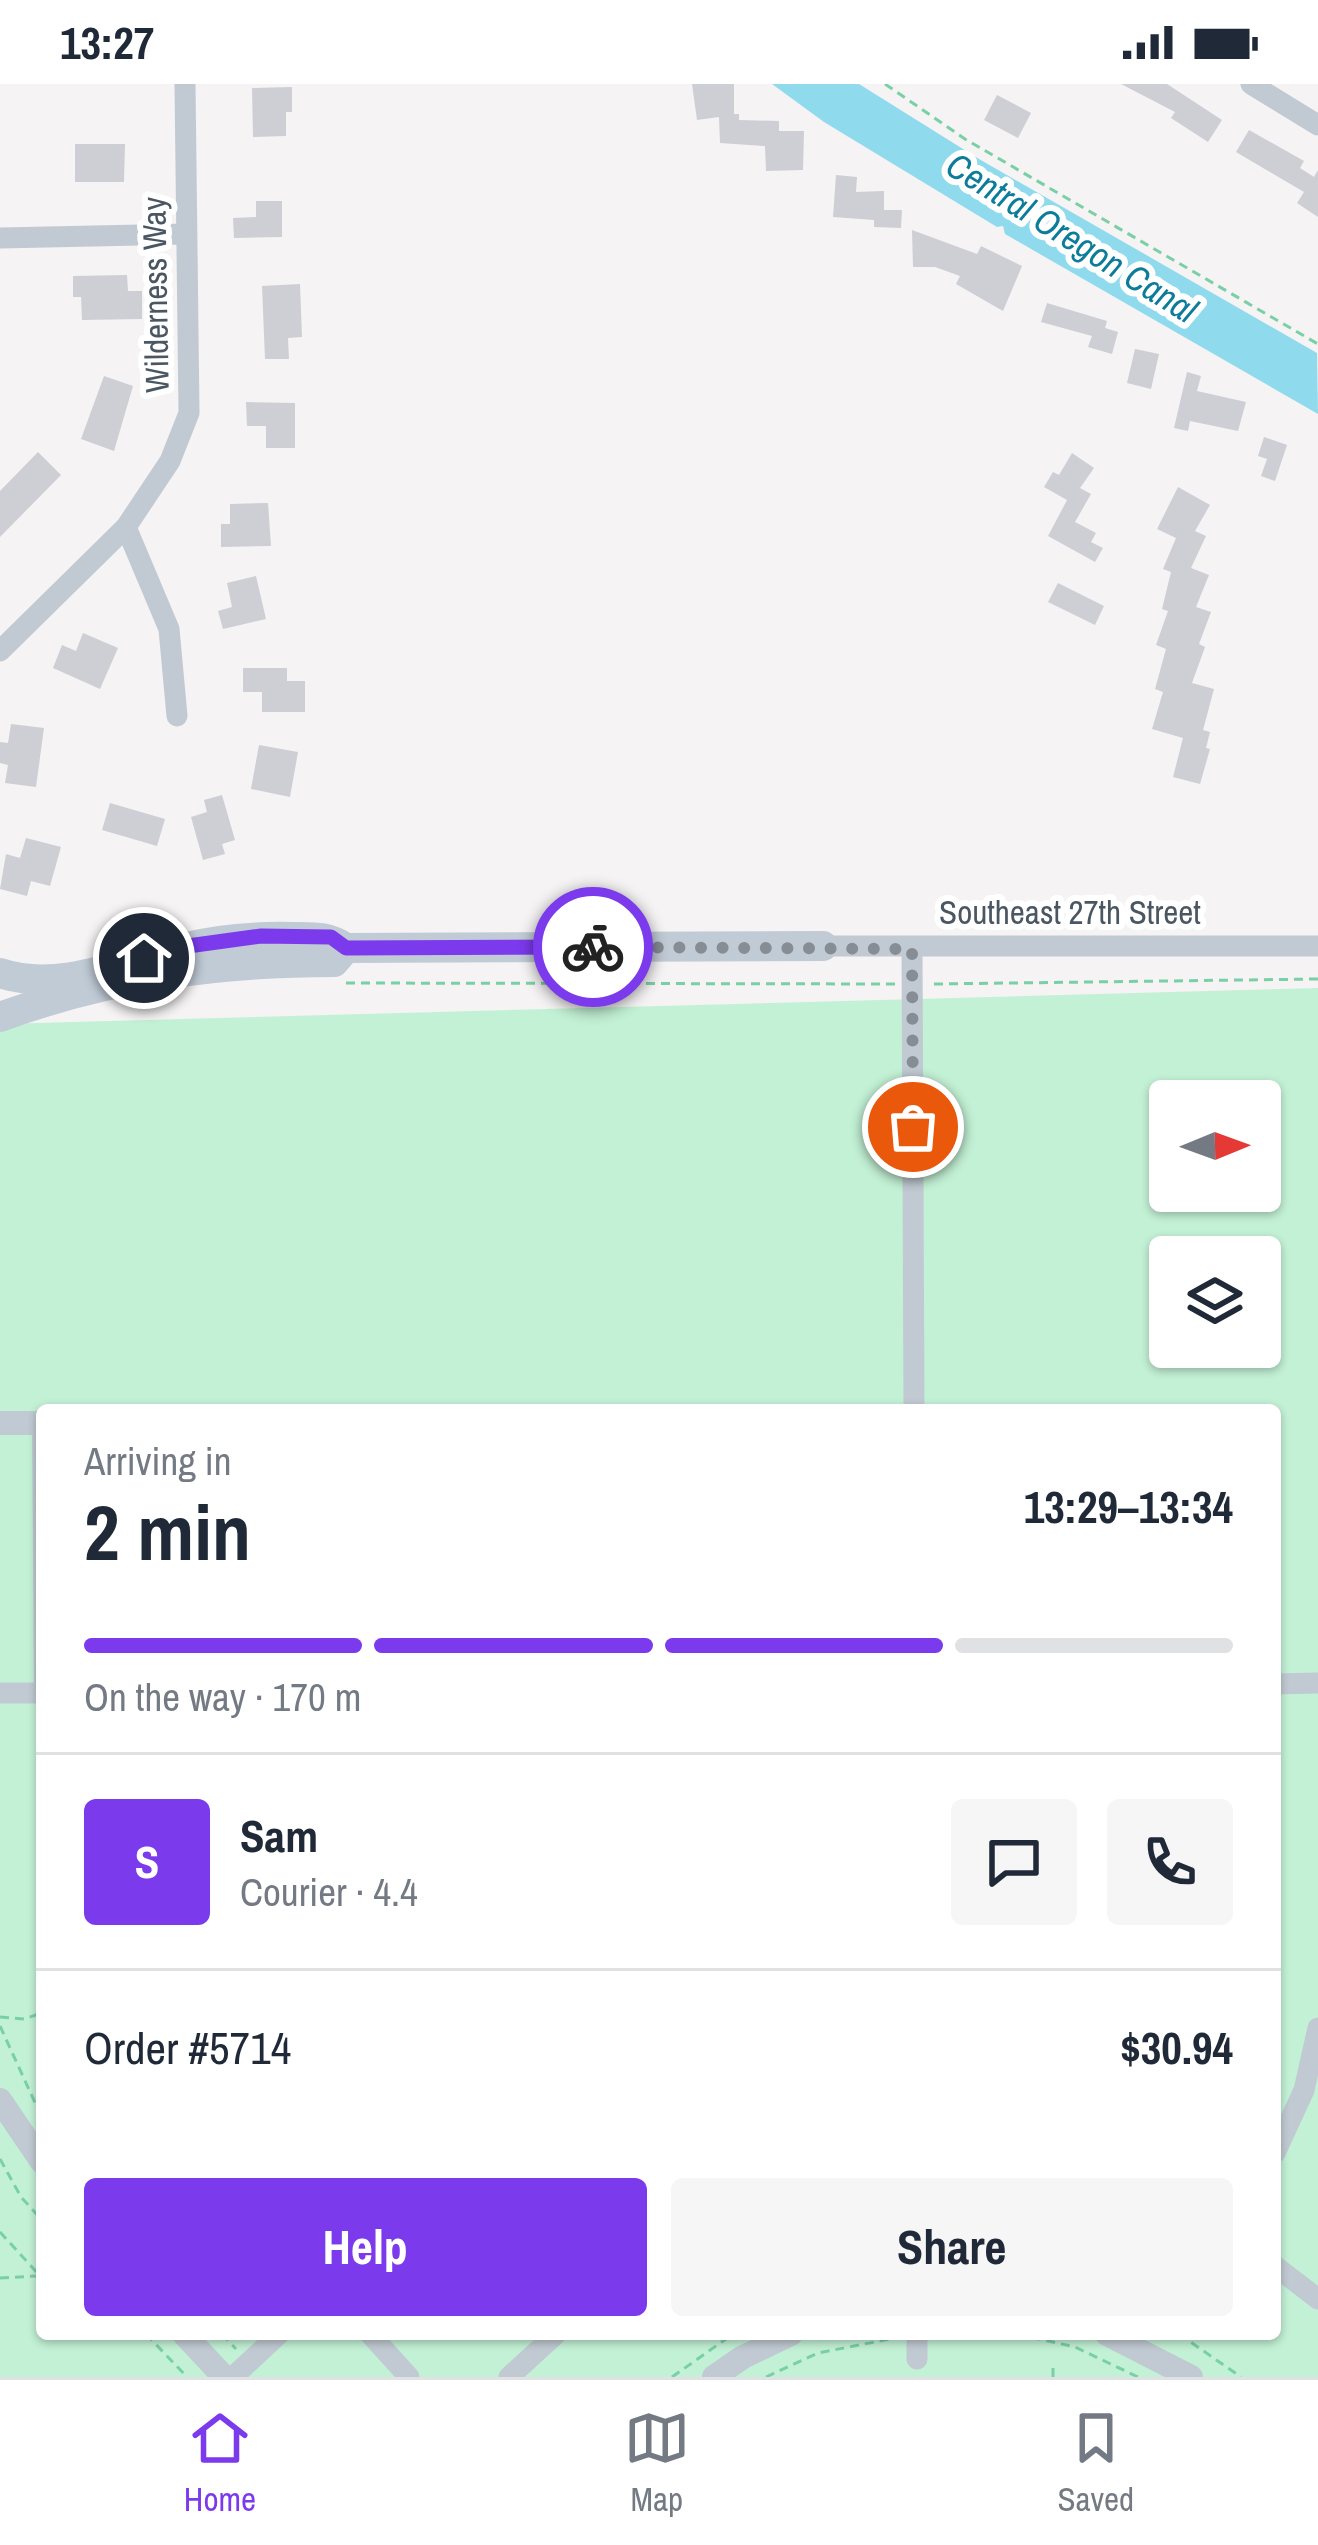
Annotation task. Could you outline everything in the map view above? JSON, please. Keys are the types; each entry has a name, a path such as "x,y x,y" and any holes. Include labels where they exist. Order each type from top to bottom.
{"main road":[{"path":"0,973 50,981 188,946 261,936 331,937 346,948 823,946"},
{"path":"0,1017 118,982 246,962 334,962 346,948"}],"street":[{"name":"Wilderness Way","path":"0,651 126,527 170,461 189,413 185,84"},
{"path":"1251,84 1318,124"},
{"path":"0,238 188,234"},
{"path":"126,527 169,628 177,716"},
{"name":"Southeast 27th Street","path":"823,946 1318,946"},
{"path":"912,949 914,1404"},
{"path":"0,1423 36,1423"},
{"path":"1281,1684 1318,1683"},
{"path":"0,1693 36,1693"},
{"path":"1281,2140 1304,2090 1318,2028"},
{"path":"0,2099 36,2153"},
{"path":"1281,2271 1318,2299"},
{"path":"190,2340 228,2377 272,2340"},
{"path":"375,2340 409,2377"},
{"path":"509,2377 549,2340"},
{"path":"714,2377 778,2340"},
{"path":"1119,2340 1191,2377"}],"path":[{"path":"885,84 965,139 1318,344"},
{"path":"346,983 1318,979"},
{"path":"0,2017 36,2015"},
{"path":"0,2026 36,2105"},
{"path":"0,2159 36,2213"},
{"path":"0,2232 36,2272"},
{"path":"0,2278 36,2277"},
{"path":"152,2340 187,2377"},
{"path":"672,2377 724,2340"},
{"path":"766,2377 818,2353 882,2340"},
{"path":"1044,2340 1075,2347 1138,2377"},
{"path":"1188,2340 1241,2377"},
{"path":"1053,2366 1053,2377"}],"green space":[{"path":"1318,988 1318,2377 0,2377 0,1024"}],"water":[{"name":"Central Oregon Canal","path":"772,84 859,84 979,159 1317,353 1318,414 1005,234 1003,226 997,227 824,122"}],"building":[{"path":"692,84 734,84 734,114 739,114 739,120 779,121 779,131 804,131 803,170 766,171 765,146 720,143 719,117 697,120"},
{"path":"1121,84 1167,84 1222,120 1208,142 1171,118 1175,112"},
{"path":"292,87 286,136 253,137 252,88"},
{"path":"997,95 1031,113 1018,138 984,120"},
{"path":"1249,130 1304,161 1300,168 1314,177 1318,170 1318,217 1297,203 1304,192 1236,152"},
{"path":"75,144 125,144 124,182 75,182"},
{"path":"836,175 857,177 856,192 884,191 884,210 902,210 901,228 833,217"},
{"path":"256,201 282,201 282,237 234,238 233,218 256,217"},
{"path":"912,230 977,254 981,246 1022,266 1003,311 956,284 960,276 935,267 913,267"},
{"path":"127,275 128,291 142,291 142,319 82,320 81,297 73,297 73,276"},
{"path":"300,284 302,337 288,338 289,359 265,359 262,286"},
{"path":"1047,303 1107,321 1105,328 1118,332 1112,354 1088,347 1092,336 1041,322"},
{"path":"1135,349 1159,354 1151,389 1127,383"},
{"path":"1187,372 1201,376 1197,391 1246,402 1238,431 1190,421 1188,431 1174,428"},
{"path":"104,376 133,386 114,451 81,439"},
{"path":"246,402 295,403 295,448 266,448 266,426 247,426"},
{"path":"1264,437 1287,445 1275,481 1261,476 1267,459 1258,456"},
{"path":"38,452 61,475 0,537 0,491"},
{"path":"1072,453 1094,468 1080,488 1091,494 1075,522 1096,533 1091,542 1103,548 1095,562 1048,536 1067,500 1044,487 1053,472 1059,475"},
{"path":"1178,487 1210,505 1195,531 1206,536 1191,568 1209,575 1196,607 1211,612 1192,683 1214,689 1203,730 1210,732 1206,748 1210,749 1200,784 1173,777 1183,738 1152,729 1163,692 1155,689 1166,649 1156,645 1168,611 1162,609 1171,572 1163,569 1176,538 1157,529"},
{"path":"268,503 271,546 221,547 221,524 230,524 230,504"},
{"path":"256,576 266,619 223,629 218,611 232,607 227,583"},
{"path":"1058,583 1104,606 1095,625 1048,602"},
{"path":"83,633 118,648 100,689 53,668 62,645 76,651"},
{"path":"243,668 287,668 287,681 305,681 305,712 262,712 262,692 243,692"},
{"path":"11,724 44,728 36,787 5,783 8,765 0,763 0,742 8,743"},
{"path":"259,745 298,752 290,797 251,789"},
{"path":"222,795 235,840 222,844 225,854 203,860 191,817 207,812 204,800"},
{"path":"110,803 165,819 157,846 102,830"},
{"path":"26,838 61,847 50,886 31,881 27,896 0,889 6,854 20,858"}],"way so far":[{"path":"593,947 912,949 913,1127"}],"route":[{"path":"144,958 188,946 261,936 331,937 346,948 593,947"}]}
